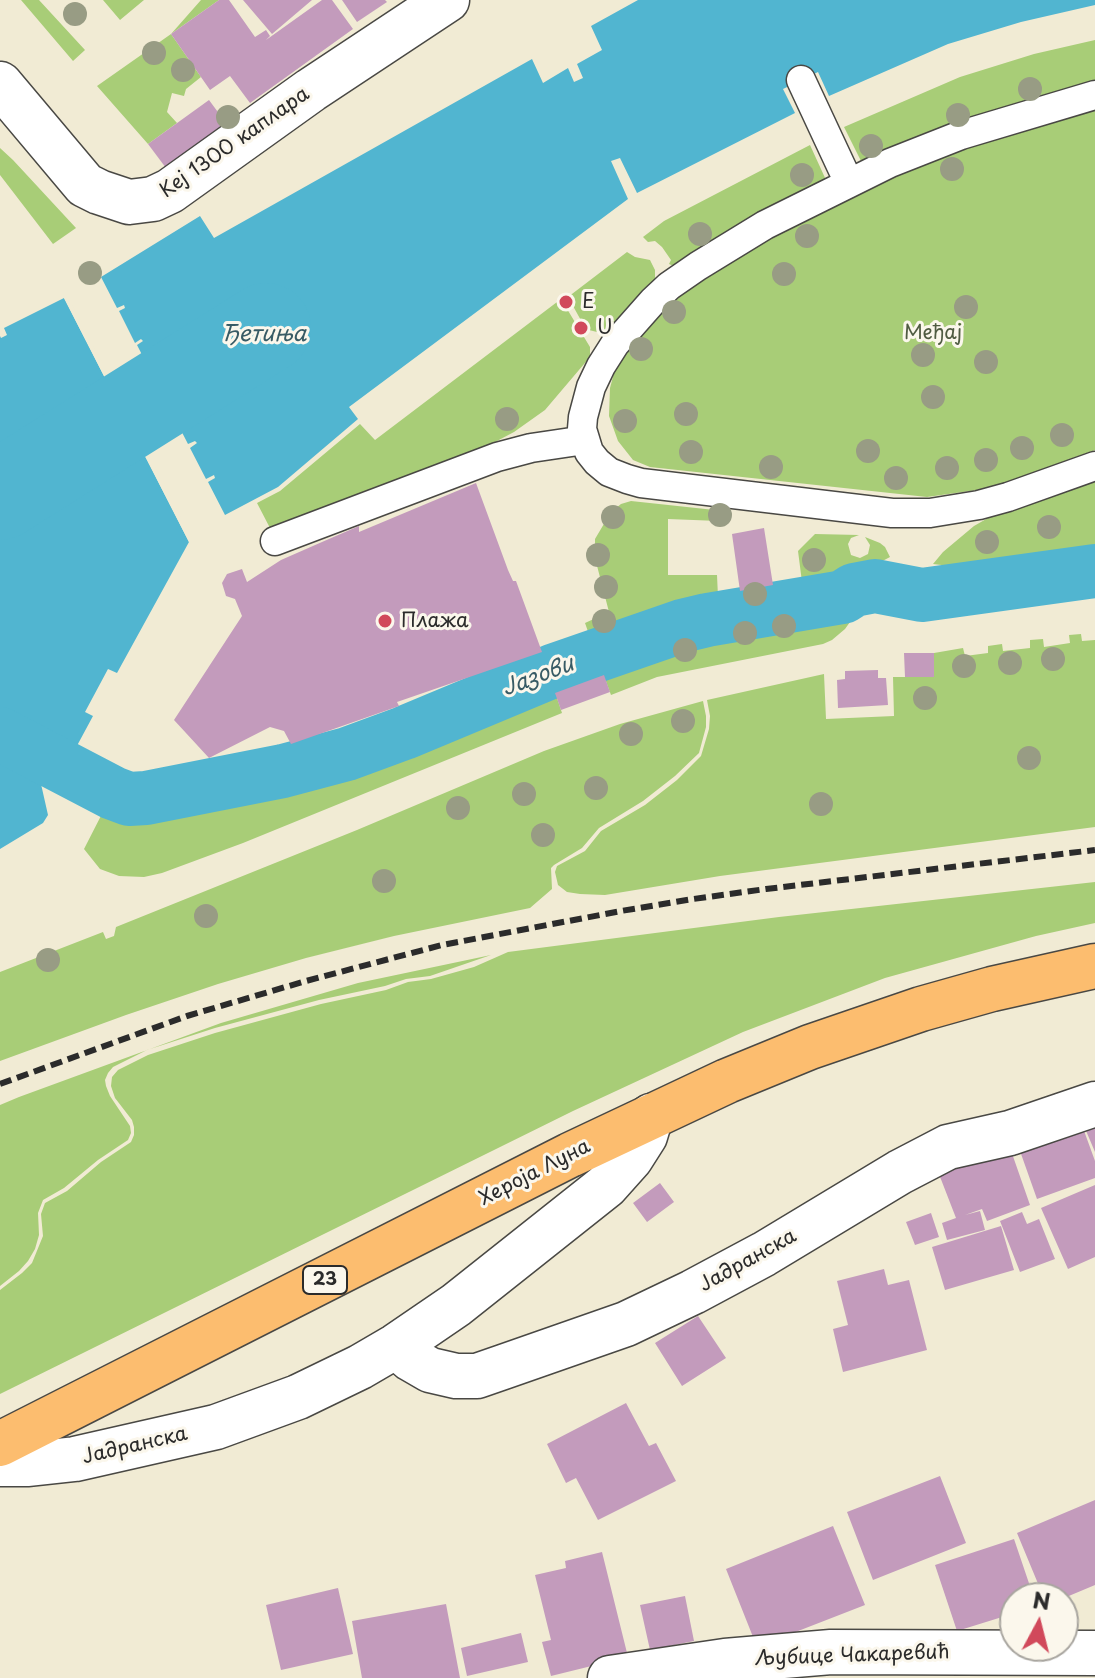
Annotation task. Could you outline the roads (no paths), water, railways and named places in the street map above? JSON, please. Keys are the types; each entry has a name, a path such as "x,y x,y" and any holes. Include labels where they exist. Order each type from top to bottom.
{"main road":[{"name":"Хероја Луна","path":"0,1444 570,1155 727,1081 863,1027 992,989 1095,966"}],"street":[{"name":"Кеј 1300 каплара","path":"0,84 85,185 129,202 153,199 170,191 427,6"},
{"name":"Јадранска","path":"396,1346 430,1370 456,1376 477,1376 503,1367 626,1324 693,1292 948,1147 1010,1133 1095,1104"},
{"name":"Јадранска","path":"0,1464 75,1459 216,1427 324,1386 396,1346 456,1305 606,1186 631,1158 645,1136 651,1116"},
{"name":"Љубице Чакаревић","path":"610,1678 725,1661 831,1652 1095,1653"}],"lane":[{"path":"801,80 849,183"},
{"path":"1095,95 961,135 890,163 727,247 669,286 618,340 591,387 582,429 589,452 597,462 609,472 641,483 892,513 962,509 1008,497 1095,466"},
{"path":"275,541 497,457 585,440"}],"water":[{"name":"Ђетиња","path":"638,0 1095,0 1095,5 1021,22 948,44 829,96 818,72 783,89 795,113 637,193 620,158 611,161 628,199 349,407 358,419 278,487 225,515 208,482 215,478 214,475 206,479 190,448 197,443 188,444 172,413 179,409 177,407 171,411 154,379 161,375 153,376 137,345 143,341 141,339 135,343 119,311 125,308 124,305 117,308 101,277 200,216 214,238 532,59 543,83 568,68 574,82 583,78 577,64 602,50 591,26"},
{"path":"64,298 189,542 117,673 108,669 85,712 93,716 72,755 76,762 69,775 41,784 48,815 43,823 0,849 0,336 7,335 4,328"}],"waterway":[{"name":"Ђетиња","path":"0,495 266,328"},
{"name":"Јазови","path":"0,734 113,793 129,799 146,798 283,771 347,754 555,670 707,620 843,597 854,590 875,586 922,595 1095,571"}],"railway":[{"path":"0,1084 187,1016 442,945 693,899 1095,850"}],"place":[{"name":"E","path":"566,302"},
{"name":"U","path":"581,328"},
{"name":"Плажа","path":"385,621"}],"park label":[{"name":"Међај","path":"933,333"}]}
